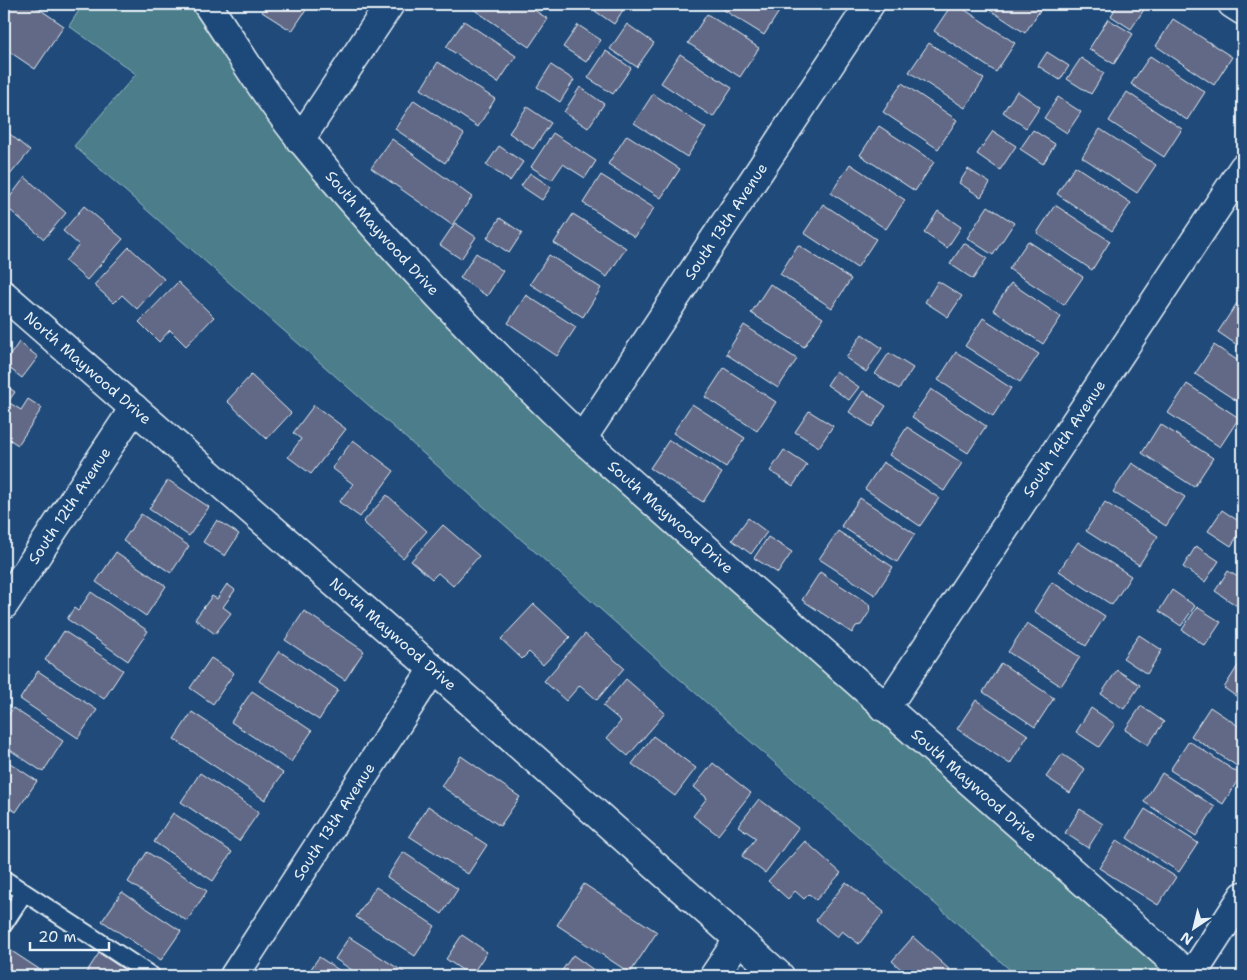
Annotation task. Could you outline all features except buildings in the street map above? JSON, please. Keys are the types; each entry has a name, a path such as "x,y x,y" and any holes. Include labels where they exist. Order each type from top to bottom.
{"street":[{"name":"South Maywood Drive","path":"207,4 300,140 397,254 485,347 582,439 883,707 1190,976"},
{"path":"300,140 390,4"},
{"name":"South 13th Avenue","path":"582,439 870,4"},
{"path":"1232,4 1243,11"},
{"name":"South 14th Avenue","path":"883,707 896,693 1243,168"},
{"name":"North Maywood Drive","path":"4,295 433,668 780,976"},
{"name":"South 12th Avenue","path":"4,605 134,408"},
{"name":"South 13th Avenue","path":"234,976 433,668"},
{"path":"1190,976 1243,896"},
{"path":"714,976 738,940"}],"lane":[{"path":"4,879 152,976"},
{"path":"4,924 24,893"}],"green space":[{"path":"83,4 193,4 222,50 301,160 392,268 482,362 627,497 1169,976 1017,976 74,146 136,74 69,26"}]}
